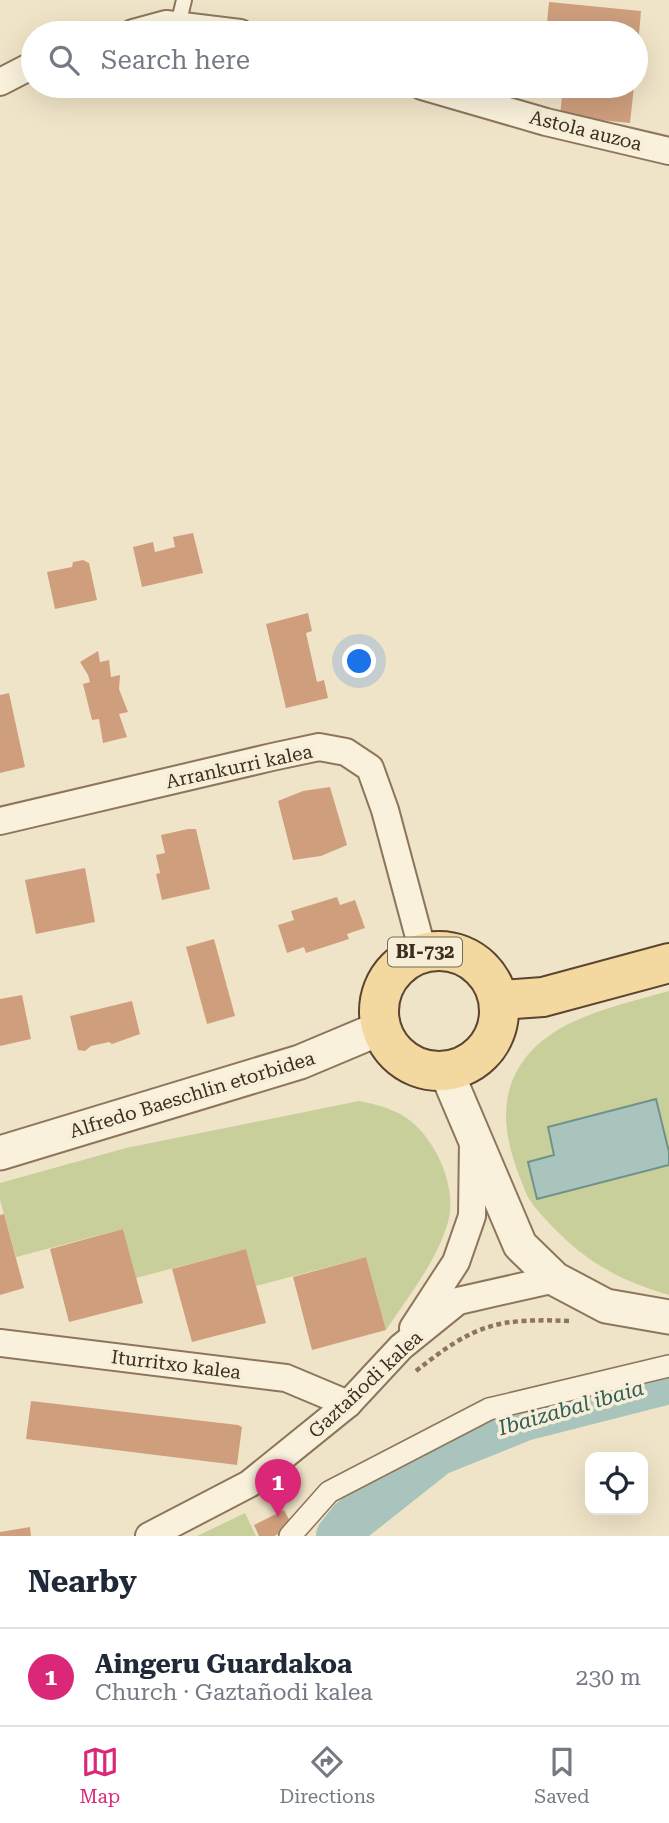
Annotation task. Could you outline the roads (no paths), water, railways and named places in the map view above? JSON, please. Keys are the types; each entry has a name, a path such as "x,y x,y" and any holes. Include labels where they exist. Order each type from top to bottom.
{"main road":[{"name":"BI-732","path":"381,1028 379,1009 387,982 406,960 423,952 443,950 463,955 480,965 492,981 499,1000"},
{"path":"381,1028 388,1044 406,1061 430,1071 446,1071 466,1066 488,1047 500,1020 499,1000 543,997 669,963"}],"street":[{"path":"0,82 21,71"},
{"name":"Astola auzoa","path":"463,98 545,122 669,151"},
{"name":"Arrankurri kalea","path":"0,821 319,747 346,752 370,768 385,810 423,952"},
{"name":"Alfredo Baeschlin etorbidea","path":"0,1153 300,1062 381,1028"},
{"path":"446,1071 520,1245 555,1279 606,1306 669,1317"},
{"path":"401,1347 456,1262 472,1216 473,1137"},
{"name":"Gaztañodi kalea","path":"149,1536 249,1484 348,1404 401,1347 458,1301 555,1279"},
{"name":"Iturritxo kalea","path":"0,1343 286,1378 348,1404"},
{"path":"290,1536 329,1492 489,1409 669,1366"}],"lane":[{"path":"179,21 184,0"}],"water":[{"path":"656,1099 669,1152 669,1165 537,1199 528,1162 554,1155 548,1127"}],"waterway":[{"name":"Ibaizabal ibaia","path":"339,1536 351,1521 437,1453 524,1418 669,1381"}],"place":[{"name":"Aingeru Guardakoa","path":"278,1517"}]}
